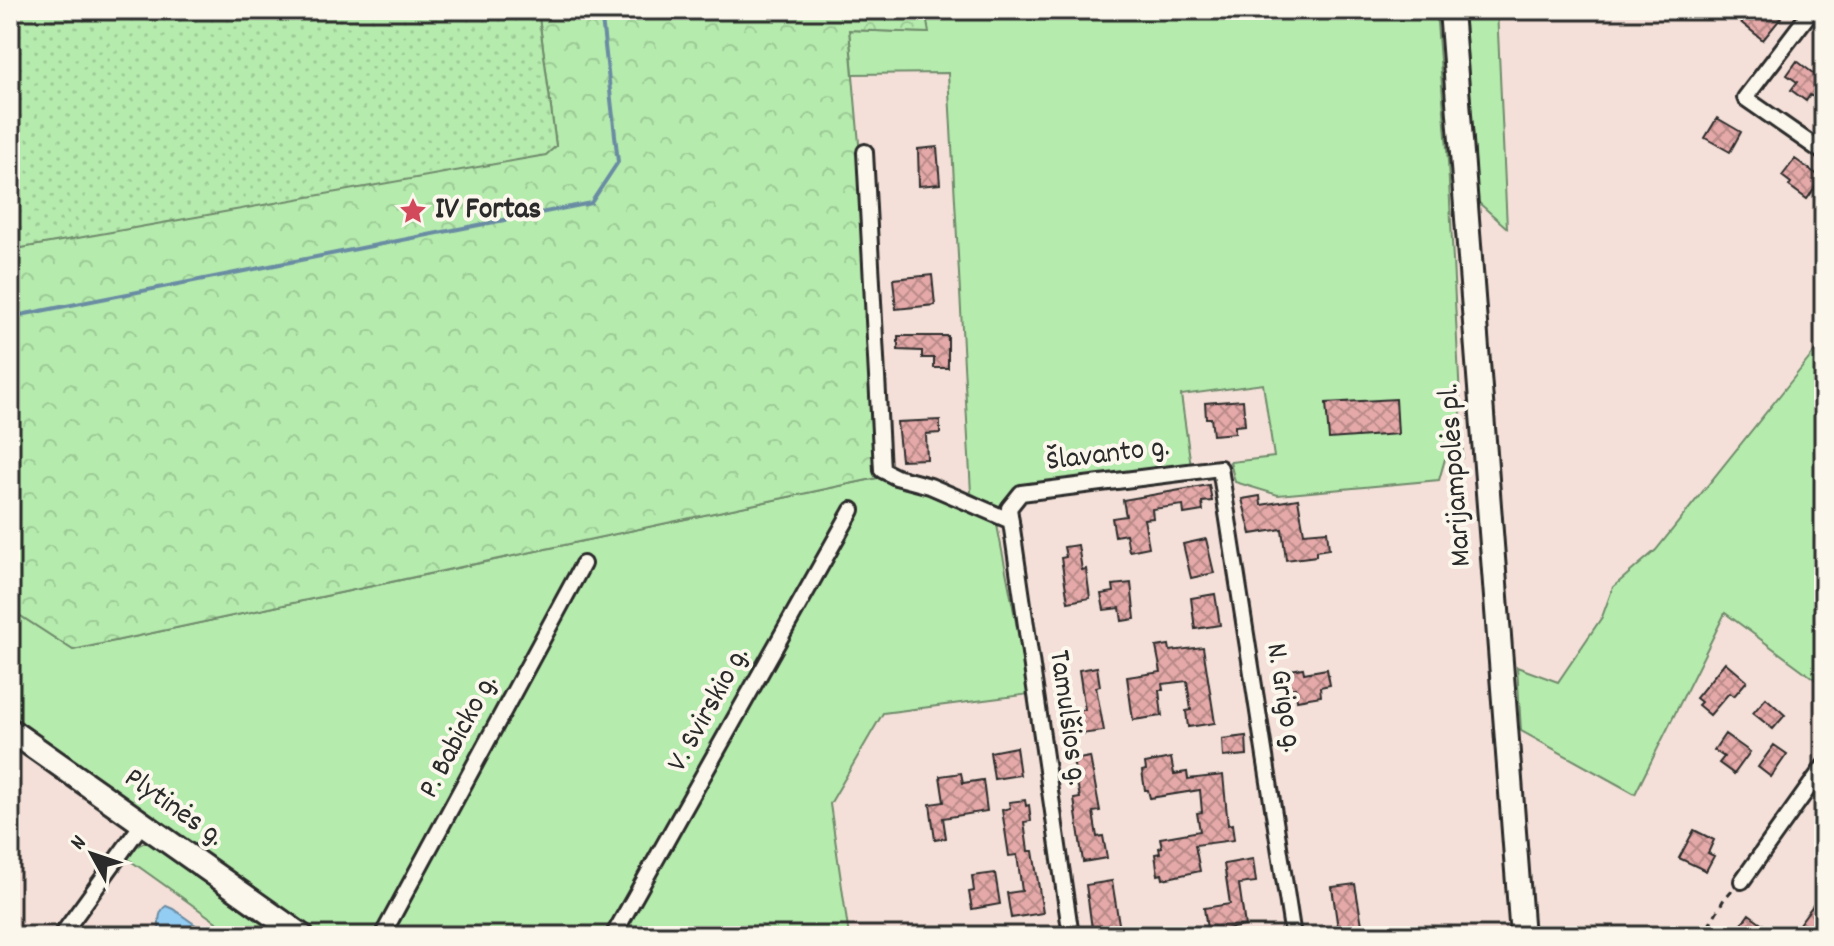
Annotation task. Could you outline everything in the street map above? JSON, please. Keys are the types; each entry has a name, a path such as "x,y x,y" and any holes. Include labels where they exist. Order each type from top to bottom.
{"main road":[{"name":"Marijampolės pl.","path":"1451,10 1522,936"},
{"name":"Plytinės g.","path":"10,730 302,936"}],"street":[{"path":"1812,10 1745,98 1824,153"},
{"path":"865,152 882,470 1010,514"},
{"name":"Šlavanto g.","path":"1010,514 1021,493 1220,468"},
{"name":"N. Grigo g.","path":"1220,468 1293,936"},
{"name":"V. Svirskio g.","path":"613,936 852,510"},
{"name":"Tamulšios g.","path":"1010,514 1071,936"},
{"name":"P. Babicko g.","path":"382,936 583,564"},
{"path":"1742,881 1823,769"},
{"path":"61,936 142,824"}],"path":[{"path":"1703,936 1724,899 1742,881"}],"green space":[{"path":"10,10 538,10 556,146 546,155 10,250"},
{"path":"538,10 925,10 929,33 849,30 865,212 882,477 73,650 10,609 10,250 556,146"},
{"path":"925,10 1436,10 1448,162 1463,458 1445,459 1439,480 1278,495 1235,482 1230,462 1274,457 1263,384 1181,395 1191,466 1018,486 998,508 971,493 948,73 853,74 849,30 928,33"},
{"path":"1464,10 1497,10 1507,228 1478,202"},
{"path":"1824,340 1824,686 1725,613 1635,794 1521,731 1517,667 1558,682 1602,617 1613,587 1656,550"},
{"path":"882,477 996,520 1030,694 883,713 830,804 849,936 318,936 10,717 10,609 73,650"},
{"path":"147,841 279,936 236,936 128,859 137,846"}],"water":[{"path":"166,906 211,936 166,936 159,930 159,924 160,914"}],"building":[{"path":"1746,10 1771,10 1781,18 1763,40 1738,20"},
{"path":"1797,61 1822,80 1818,86 1822,89 1815,98 1810,95 1806,101 1791,90 1797,82 1787,75"},
{"path":"1717,118 1741,132 1730,152 1705,138"},
{"path":"937,147 940,184 919,186 918,149"},
{"path":"1795,159 1822,178 1807,199 1789,186 1791,183 1782,176"},
{"path":"932,275 935,305 896,309 893,279"},
{"path":"898,336 948,336 948,368 934,368 934,358 922,358 922,351 898,350"},
{"path":"1396,399 1398,434 1329,439 1326,403"},
{"path":"1243,400 1245,425 1235,426 1235,433 1213,435 1211,418 1206,418 1205,403"},
{"path":"940,420 940,433 926,434 927,459 901,460 897,422"},
{"path":"1209,485 1212,501 1202,502 1203,511 1184,514 1183,505 1152,509 1153,518 1144,519 1149,547 1129,551 1126,534 1115,536 1112,518 1126,516 1123,500"},
{"path":"1260,496 1261,505 1298,499 1304,533 1327,531 1329,549 1316,551 1316,556 1286,560 1282,529 1251,534 1242,499"},
{"path":"1206,539 1214,573 1191,578 1183,544"},
{"path":"1078,545 1082,570 1086,569 1090,598 1068,602 1061,558 1066,557 1064,547"},
{"path":"1131,583 1135,619 1122,621 1120,608 1104,610 1101,594 1114,592 1113,585"},
{"path":"1215,594 1220,625 1195,629 1191,598"},
{"path":"1169,645 1170,651 1203,647 1215,723 1188,727 1186,711 1191,710 1187,681 1162,684 1163,690 1159,690 1162,716 1133,720 1127,677 1161,672 1156,647"},
{"path":"1725,662 1747,681 1734,696 1729,693 1710,715 1698,705 1701,702 1696,698"},
{"path":"1097,667 1100,686 1096,687 1104,731 1081,734 1078,710 1085,710 1079,670"},
{"path":"1303,668 1304,673 1327,669 1330,685 1320,687 1321,696 1297,700 1295,688 1286,689 1283,671"},
{"path":"1766,698 1785,715 1773,729 1753,713"},
{"path":"1725,734 1750,752 1734,774 1719,763 1724,757 1714,750"},
{"path":"1246,736 1247,755 1223,757 1222,739"},
{"path":"1774,745 1787,754 1771,777 1758,767"},
{"path":"1016,747 1020,775 994,779 990,752"},
{"path":"1090,757 1100,811 1093,812 1097,837 1103,836 1107,858 1083,862 1074,799 1080,798 1073,760"},
{"path":"1171,758 1174,774 1187,772 1188,779 1223,775 1228,825 1232,824 1234,840 1195,845 1200,871 1163,879 1162,874 1158,875 1155,854 1160,853 1159,848 1162,847 1160,838 1200,831 1197,813 1202,812 1200,790 1150,798 1148,790 1145,790 1142,771 1146,770 1145,763"},
{"path":"961,773 963,783 983,780 987,811 943,818 946,838 935,840 930,804 944,802 940,776"},
{"path":"1025,800 1026,806 1029,805 1031,821 1024,822 1028,851 1033,851 1043,913 1011,918 1007,893 1022,891 1017,855 1009,856 1002,810 1010,808 1009,802"},
{"path":"1694,830 1714,840 1708,853 1714,856 1706,871 1679,858"},
{"path":"1253,859 1256,882 1239,884 1245,926 1226,929 1227,935 1208,936 1204,908 1230,904 1224,864"},
{"path":"995,873 1000,904 972,909 969,892 974,891 972,876"},
{"path":"1112,881 1121,936 1093,936 1086,885"},
{"path":"1355,884 1364,936 1339,936 1332,887"},
{"path":"1814,904 1824,912 1824,936 1790,936"},
{"path":"1749,914 1779,936 1733,936"}],"waterway":[{"path":"10,317 591,203 618,162 601,10"}],"place":[{"name":"IV Fortas","path":"413,211"}]}
